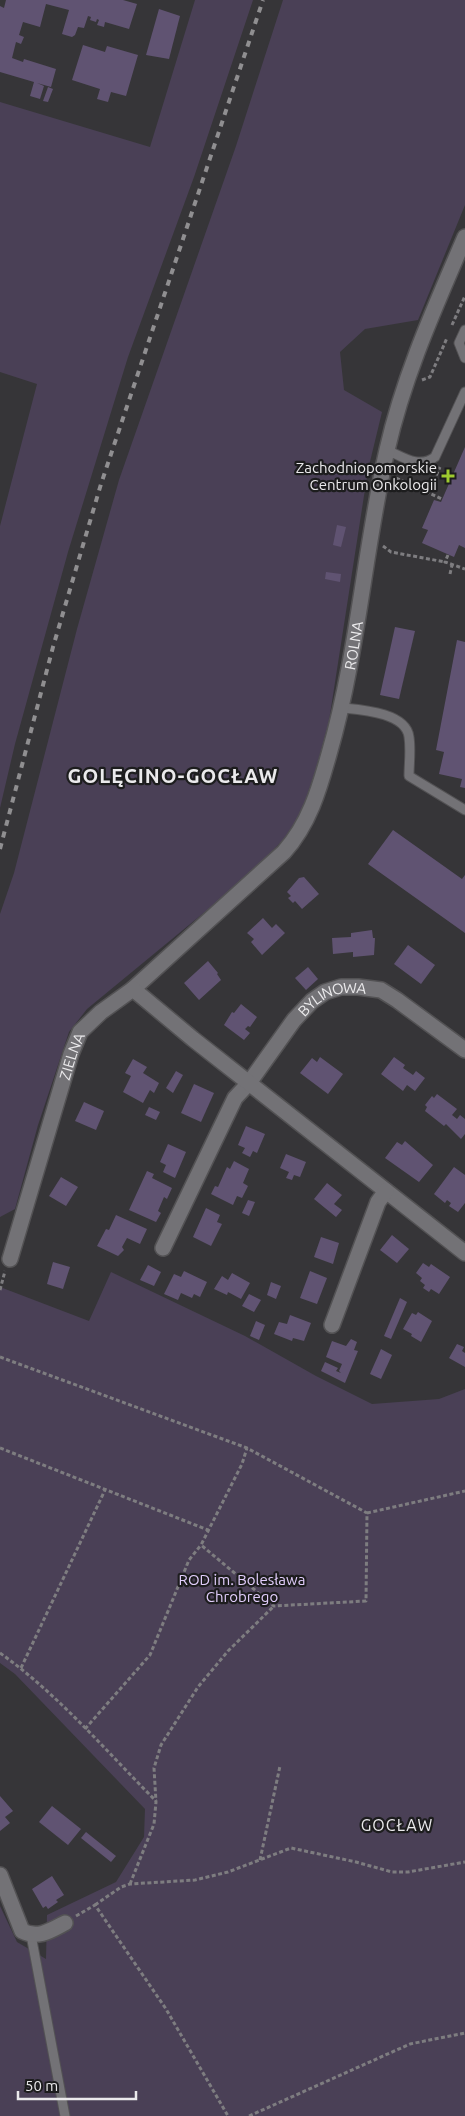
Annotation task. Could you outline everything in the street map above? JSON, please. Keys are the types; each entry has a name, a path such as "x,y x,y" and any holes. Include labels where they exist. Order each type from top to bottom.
{"street":[{"name":"ROLNA","path":"133,989 284,852 295,840 317,797 343,708 387,450 408,373 465,237"},
{"name":"BYLINOWA","path":"249,1082 294,1020 312,1000 324,992 342,987 381,990 465,1050"},
{"path":"133,989 465,1253"},
{"name":"ZIELNA","path":"10,1259 71,1054 80,1032 101,1012 133,989"},
{"path":"163,1248 235,1098 249,1082"},
{"path":"332,1325 378,1202 386,1191"},
{"path":"0,1876 22,1931 31,1935 38,1935 65,1923"}],"lane":[{"path":"465,330 459,344 465,358"},
{"path":"387,450 417,463 428,462 435,457 465,392"},
{"path":"343,708 393,718 401,722 410,737 409,776 465,810"},
{"path":"31,1935 65,2116"}],"path":[{"path":"390,476 442,499"},
{"path":"379,540 391,552 445,562 465,569"},
{"path":"445,562 448,554"},
{"path":"450,574 452,565"},
{"path":"0,1357 248,1448 367,1513 465,1491"},
{"path":"0,1448 208,1530"},
{"path":"85,1729 150,1655 189,1560 201,1545 242,1464 248,1448"},
{"path":"21,1668 105,1490"},
{"path":"130,1884 154,1824 156,1802 154,1768 161,1745 198,1687 228,1651 274,1606 366,1601 367,1513"},
{"path":"201,1545 274,1606"},
{"path":"0,1653 21,1668 63,1705 156,1802"},
{"path":"260,1860 280,1766"},
{"path":"65,1923 121,1887 130,1884 156,1884 194,1880 228,1872 291,1848 392,1872 408,1872 465,1862"},
{"path":"95,1905 166,2009 228,2116"},
{"path":"250,2116 410,2044 465,2032"}],"green space":[{"path":"195,0 253,0 194,177 128,357 68,552 15,744 0,808 0,526 37,384 0,372 0,102 150,147"},
{"path":"283,0 465,0 465,205 418,320 365,329 340,352 344,390 382,412 368,470 329,721 301,813 283,840 240,883 87,1009 69,1032 38,1125 15,1209 0,1217 0,914 14,873 77,629 119,480 236,146"},
{"name":"ROD im. Bolesława Chrobrego","path":"111,1272 245,1336 316,1376 372,1404 439,1399 465,1389 465,2116 0,2116 0,1906 17,1942 46,1959 47,1915 116,1882 144,1837 145,1809 15,1674 0,1663 0,1287 89,1321"}],"building":[{"path":"6,0 123,0 137,4 129,29 105,22 104,27 97,25 99,20 97,19 96,22 90,20 91,17 88,16 84,28 78,27 75,35 72,37 62,34 69,10 46,4 40,27 23,22 19,35 24,37 21,44 16,42 12,58 23,62 24,59 56,69 51,87 37,83 44,86 40,99 30,96 34,82 0,72 0,6 4,8"},
{"path":"159,9 180,16 169,59 146,55"},
{"path":"83,45 105,52 107,46 138,55 126,96 111,92 108,102 97,99 100,89 72,80"},
{"path":"48,87 53,89 48,102 43,101"},
{"path":"465,447 465,548 459,545 454,557 422,543 428,530 422,528 434,500 441,502"},
{"path":"337,525 346,527 341,547 333,545"},
{"path":"326,572 341,574 340,582 325,579"},
{"path":"395,627 415,631 399,699 380,695"},
{"path":"457,640 465,642 465,788 460,787 462,779 439,774 444,752 436,750"},
{"path":"393,830 462,879 465,875 465,933 368,864"},
{"path":"304,877 319,894 302,909 295,901 293,903 288,898 291,896 287,892 299,878"},
{"path":"263,918 272,928 276,924 285,933 262,955 251,942 254,939 247,933"},
{"path":"372,930 373,938 375,938 374,955 353,957 353,952 333,954 332,938 351,937 351,933"},
{"path":"408,945 435,965 421,984 394,964"},
{"path":"208,961 221,980 199,1000 184,983"},
{"path":"308,967 318,979 306,990 295,978"},
{"path":"241,1004 257,1017 250,1027 248,1026 245,1029 250,1033 244,1040 224,1025 232,1012 234,1013"},
{"path":"320,1057 343,1074 328,1094 300,1073 312,1058 317,1062"},
{"path":"394,1057 405,1065 403,1068 413,1075 416,1071 425,1078 415,1091 407,1085 403,1091 381,1074"},
{"path":"133,1059 147,1067 143,1073 159,1083 154,1093 150,1090 143,1103 123,1092 131,1076 125,1073"},
{"path":"176,1071 183,1075 173,1093 166,1088"},
{"path":"194,1084 214,1093 201,1122 181,1113"},
{"path":"437,1094 457,1109 452,1115 457,1119 460,1115 465,1119 465,1134 461,1139 446,1124 444,1126 425,1111 427,1107 425,1105 432,1096 434,1098"},
{"path":"84,1102 104,1111 96,1130 75,1121"},
{"path":"149,1107 160,1112 156,1120 145,1115"},
{"path":"246,1126 265,1134 257,1153 253,1151 250,1157 242,1153 245,1148 238,1145"},
{"path":"405,1141 433,1165 419,1182 385,1158 397,1142 402,1145"},
{"path":"168,1144 186,1152 175,1178 163,1172 166,1165 160,1162"},
{"path":"286,1154 306,1162 300,1177 294,1175 292,1180 286,1178 289,1172 280,1168"},
{"path":"234,1161 249,1169 243,1183 248,1186 242,1198 237,1196 233,1205 211,1194 215,1186 218,1187 227,1167 230,1169"},
{"path":"454,1167 465,1175 465,1203 458,1212 449,1206 451,1203 447,1200 445,1203 434,1194"},
{"path":"147,1171 154,1174 152,1178 172,1188 167,1199 164,1197 158,1211 161,1213 156,1222 129,1210"},
{"path":"61,1177 78,1187 66,1206 49,1196"},
{"path":"327,1183 342,1195 334,1204 342,1210 336,1217 314,1199"},
{"path":"248,1200 255,1202 249,1216 242,1213"},
{"path":"206,1208 220,1215 217,1222 222,1224 211,1246 193,1237"},
{"path":"116,1215 147,1229 140,1244 127,1238 122,1247 124,1250 118,1256 97,1246 106,1229 109,1230"},
{"path":"392,1235 409,1249 397,1263 380,1250"},
{"path":"321,1237 339,1243 333,1264 314,1257"},
{"path":"53,1262 70,1267 63,1289 47,1284"},
{"path":"423,1263 429,1267 431,1264 450,1277 439,1294 431,1289 429,1292 423,1288 425,1285 420,1281 422,1278 416,1273"},
{"path":"148,1265 161,1272 154,1286 140,1280"},
{"path":"184,1271 207,1282 200,1297 194,1294 192,1298 181,1293 178,1300 164,1294 174,1274 181,1277"},
{"path":"310,1271 327,1278 317,1304 300,1298"},
{"path":"232,1273 250,1283 241,1299 228,1292 227,1295 214,1289 222,1276 228,1280"},
{"path":"271,1282 281,1286 276,1299 267,1295"},
{"path":"249,1294 261,1300 254,1312 242,1306"},
{"path":"400,1298 407,1302 391,1339 384,1336"},
{"path":"418,1312 432,1321 421,1342 403,1329 412,1313 416,1315"},
{"path":"290,1315 311,1323 304,1341 293,1338 292,1341 274,1334 279,1322 287,1324"},
{"path":"256,1321 265,1325 259,1340 250,1336"},
{"path":"351,1339 357,1342 354,1350 358,1351 345,1383 321,1371 325,1362 338,1368 336,1371 341,1373 339,1371 342,1364 326,1357 332,1341 346,1346"},
{"path":"457,1344 464,1347 462,1351 465,1353 465,1367 449,1358"},
{"path":"381,1349 392,1355 381,1379 370,1374"},
{"path":"0,1796 13,1811 5,1817 10,1823 0,1831"},
{"path":"52,1806 81,1829 68,1845 39,1822"},
{"path":"86,1832 116,1856 111,1862 81,1838"},
{"path":"52,1876 64,1895 56,1900 58,1902 48,1909 46,1906 43,1908 32,1889"}],"railway":[{"path":"0,849 53,647 101,484 263,0"}],"place":[{"name":"Zachodniopomorskie Centrum Onkologii","path":"448,476"}],"district":[{"name":"GOLĘCINO-GOCŁAW","path":"173,775"},
{"name":"GOCŁAW","path":"397,1825"}]}
